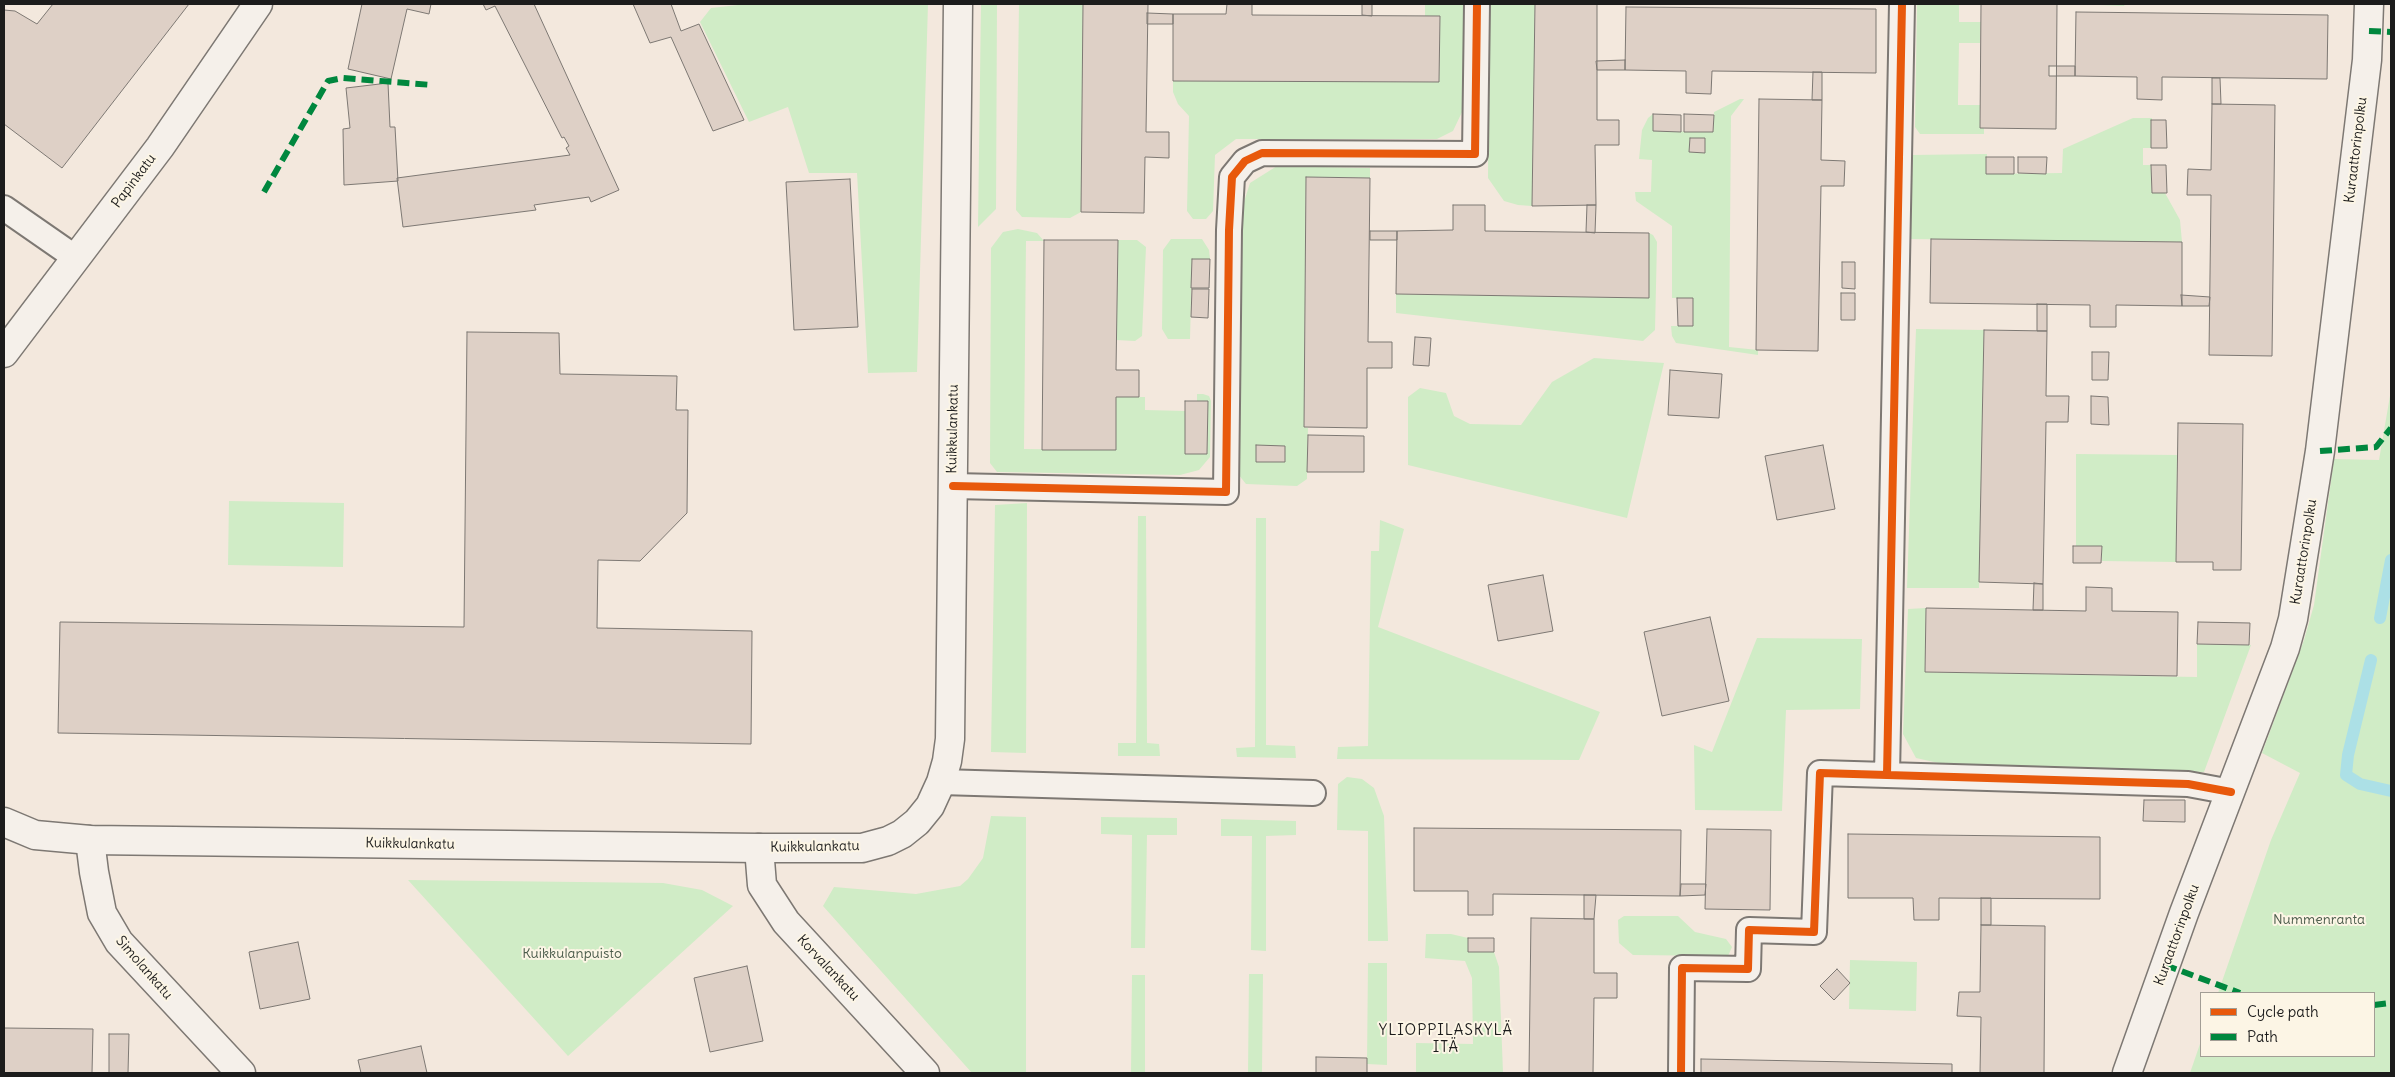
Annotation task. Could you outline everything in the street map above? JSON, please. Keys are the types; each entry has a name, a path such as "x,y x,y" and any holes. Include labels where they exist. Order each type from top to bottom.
{"street":[{"name":"Papinkatu","path":"4,353 160,147 258,4"},
{"name":"Kuikkulankatu","path":"90,840 862,848 888,841 902,834 917,822 930,806 941,782 947,761 950,739 958,4"},
{"name":"Kuraattorinpolku","path":"2127,1073 2181,922 2285,648 2301,577 2322,433 2363,91 2369,4"},
{"path":"4,822 36,835 90,840"},
{"name":"Simolankatu","path":"90,840 102,913 119,942 240,1073"},
{"name":"Korvalankatu","path":"758,848 762,885 786,922 925,1073"}],"lane":[{"path":"953,486 1226,492 1229,230 1232,177 1246,161 1262,153 1475,154 1476,4"},
{"path":"1887,775 1902,4"},
{"path":"4,208 76,258"},
{"path":"1681,1073 1682,968 1748,969 1749,930 1814,932 1820,773 2188,784 2231,792"},
{"path":"941,782 1313,793"}],"green space":[{"path":"747,4 928,4 917,372 868,373 857,173 809,173 788,107 749,122 700,22 711,8"},
{"path":"981,4 997,4 996,209 978,227"},
{"path":"1019,4 1083,4 1081,212 1070,218 1022,217 1016,210"},
{"path":"1425,4 1464,4 1463,110 1453,131 1437,139 1236,139 1215,155 1213,211 1206,219 1193,219 1187,211 1189,116 1178,104 1173,92 1173,81 1439,82 1440,16 1425,16"},
{"path":"1489,4 1535,4 1532,206 1504,201 1488,178"},
{"path":"1917,4 1959,4 1959,22 1981,22 1980,43 1959,43 1958,105 1980,105 1980,128 1984,128 1984,134 1920,134 1915,127"},
{"path":"2077,4 2125,4 2124,6"},
{"path":"1740,99 1744,99 1731,116 1729,347 1758,350 1758,355 1676,343 1672,336 1671,326 1693,326 1693,298 1672,298 1672,226 1636,201 1635,192 1651,192 1652,160 1639,159 1642,130 1648,118 1653,114 1653,131 1713,132 1714,112"},
{"path":"2133,118 2152,118 2151,148 2143,148 2143,165 2151,165 2152,193 2165,193 2180,220 2182,242 1910,239 1911,155 1987,154 1986,174 2062,173 2063,149"},
{"path":"1277,166 1370,168 1370,178 1306,177 1304,427 1308,428 1307,479 1297,486 1246,484 1238,474 1242,208 1250,183"},
{"path":"1018,229 1037,233 1044,241 1026,241 1024,449 1115,450 1116,397 1145,397 1145,410 1185,411 1185,454 1207,454 1208,401 1197,401 1197,394 1203,394 1209,396 1211,401 1210,457 1199,470 1180,475 997,472 990,463 991,248 1003,232"},
{"path":"1649,233 1653,235 1657,242 1655,330 1643,341 1396,313 1396,294 1649,297"},
{"path":"1171,239 1202,239 1209,250 1210,259 1192,259 1190,339 1168,339 1162,329 1163,250"},
{"path":"1118,240 1137,240 1146,247 1142,336 1135,341 1116,340"},
{"path":"1916,329 1984,330 1979,588 1907,588"},
{"path":"1594,358 1664,363 1627,518 1408,465 1408,397 1420,388 1446,393 1454,416 1470,424 1521,425 1552,382"},
{"name":"Nummenranta","path":"2391,390 2391,1073 2190,1073 2200,1044 2200,1057 2375,1057 2375,992 2218,992 2271,840 2300,773 2262,753 2304,640 2314,605 2334,459 2379,460"},
{"path":"2076,454 2177,455 2176,562 2102,561 2102,546 2076,546"},
{"path":"229,501 344,503 343,567 228,565"},
{"path":"1027,503 1026,753 991,752 995,505"},
{"path":"1138,516 1146,516 1147,743 1159,744 1160,756 1118,756 1118,743 1136,743"},
{"path":"1256,518 1266,518 1266,745 1295,746 1296,758 1237,757 1236,748 1255,747"},
{"path":"1380,520 1404,529 1378,627 1600,712 1579,760 1337,759 1338,747 1368,746 1371,551 1379,551"},
{"path":"1926,608 1925,672 2197,677 2197,644 2251,645 2204,772 1961,768 1916,758 1903,734 1908,609"},
{"path":"1757,638 1862,639 1860,709 1786,710 1782,811 1695,810 1694,745 1712,752"},
{"path":"1347,777 1362,779 1374,788 1384,816 1388,941 1368,941 1368,831 1337,830 1338,784"},
{"path":"991,816 1026,817 1026,1073 972,1073 823,906 834,887 916,894 960,886 968,879 983,858"},
{"path":"1101,817 1177,818 1177,835 1147,835 1145,948 1131,948 1132,835 1101,834"},
{"path":"1221,819 1296,821 1296,835 1266,836 1266,951 1251,950 1252,836 1221,836"},
{"name":"Kuikkulanpuisto","path":"408,880 663,883 702,890 733,906 568,1056"},
{"path":"1624,916 1678,916 1695,932 1726,939 1732,947 1728,956 1633,955 1619,943 1618,920"},
{"path":"1426,934 1451,934 1468,938 1468,952 1494,952 1499,967 1503,1073 1416,1073 1416,1043 1473,1044 1472,978 1465,961 1425,958"},
{"path":"1850,960 1917,962 1916,1011 1849,1009"},
{"path":"1368,963 1387,963 1387,1065 1367,1064"},
{"path":"1249,974 1263,974 1262,1073 1248,1073"},
{"path":"1132,975 1145,975 1145,1073 1131,1073"}],"building":[{"path":"53,4 189,4 62,168 4,124 4,10 15,11 37,24"},
{"path":"362,4 431,4 429,14 407,9 391,79 348,69"},
{"path":"483,4 534,4 619,190 591,202 589,197 534,205 536,210 403,227 397,178 570,155 566,148 569,146 564,137 562,138 495,6 486,10"},
{"path":"633,4 671,4 681,31 699,24 744,120 713,131 671,37 650,43"},
{"path":"1083,4 1148,4 1146,132 1169,132 1169,158 1145,157 1144,213 1081,212"},
{"path":"1227,4 1252,4 1252,15 1440,16 1439,82 1173,81 1173,14 1226,14"},
{"path":"1362,4 1372,4 1372,16 1362,15"},
{"path":"1535,4 1597,4 1597,120 1619,120 1619,145 1595,145 1596,205 1532,206"},
{"path":"1981,4 2057,4 2056,129 1980,128"},
{"path":"1626,7 1876,9 1876,73 1712,71 1711,94 1686,93 1686,71 1625,70"},
{"path":"2076,12 2328,15 2327,79 2162,77 2162,100 2137,99 2137,77 2075,76"},
{"path":"1147,13 1173,14 1173,24 1147,24"},
{"path":"1625,60 1625,70 1597,70 1596,61"},
{"path":"2049,66 2075,66 2075,76 2049,76"},
{"path":"1813,72 1822,72 1822,100 1812,100"},
{"path":"2212,78 2220,78 2221,104 2212,104"},
{"path":"388,83 390,127 395,127 398,181 344,185 343,129 350,128 346,88"},
{"path":"1759,99 1822,100 1821,160 1845,161 1844,186 1821,186 1818,351 1756,350"},
{"path":"2212,104 2275,105 2272,356 2209,355 2211,195 2187,195 2188,169 2211,170"},
{"path":"1653,114 1681,115 1681,132 1653,131"},
{"path":"1684,114 1714,115 1713,132 1684,132"},
{"path":"2151,120 2166,120 2167,148 2151,148"},
{"path":"1690,138 1705,138 1705,153 1689,152"},
{"path":"1986,157 2014,157 2014,174 1986,174"},
{"path":"2018,157 2047,157 2046,174 2018,173"},
{"path":"2151,165 2166,165 2167,193 2152,193"},
{"path":"1306,177 1370,178 1368,342 1392,342 1392,368 1367,368 1367,428 1304,427"},
{"path":"850,179 858,327 794,330 786,182"},
{"path":"1453,205 1485,205 1485,231 1649,233 1649,298 1396,294 1397,231 1453,230"},
{"path":"1587,205 1596,205 1595,233 1586,232"},
{"path":"1370,231 1397,231 1397,240 1370,240"},
{"path":"1931,239 2182,242 2182,306 2116,305 2116,327 2090,327 2090,305 1930,303"},
{"path":"1044,240 1118,240 1116,370 1139,370 1139,397 1116,397 1116,450 1042,450"},
{"path":"1192,259 1210,259 1209,288 1191,288"},
{"path":"1842,262 1855,262 1855,289 1842,288"},
{"path":"1192,289 1209,289 1208,318 1191,317"},
{"path":"1841,293 1855,293 1855,320 1841,320"},
{"path":"2181,295 2210,297 2209,306 2182,306"},
{"path":"1677,298 1693,298 1693,326 1678,326"},
{"path":"2037,304 2047,304 2047,331 2037,331"},
{"path":"1984,330 2047,331 2046,396 2069,396 2068,422 2046,422 2043,584 1979,582"},
{"path":"467,332 559,333 560,374 677,376 676,410 688,410 687,513 640,561 598,560 597,628 752,631 751,744 58,733 60,622 464,627"},
{"path":"1415,337 1431,338 1429,366 1413,365"},
{"path":"2092,352 2109,352 2108,380 2092,380"},
{"path":"1670,370 1722,374 1719,418 1668,415"},
{"path":"2091,396 2108,397 2109,425 2091,424"},
{"path":"1185,401 1208,401 1207,454 1185,454"},
{"path":"2178,423 2243,424 2241,570 2213,570 2213,562 2176,562"},
{"path":"1308,435 1364,436 1364,472 1307,472"},
{"path":"1256,445 1285,446 1285,462 1256,462"},
{"path":"1823,445 1835,509 1777,520 1765,456"},
{"path":"2073,546 2102,546 2101,563 2073,563"},
{"path":"1543,575 1553,631 1498,641 1488,585"},
{"path":"2034,583 2043,584 2043,610 2033,610"},
{"path":"2086,587 2112,588 2112,611 2178,612 2177,676 1925,672 1926,608 2086,611"},
{"path":"1710,617 1729,701 1662,716 1644,632"},
{"path":"2198,622 2250,623 2249,645 2197,644"},
{"path":"2144,800 2185,800 2185,822 2143,821"},
{"path":"1414,828 1681,830 1680,896 1493,894 1493,915 1468,915 1468,891 1414,891"},
{"path":"1707,829 1771,830 1770,910 1705,909"},
{"path":"1848,834 2100,837 2100,899 1939,898 1939,920 1914,920 1913,898 1848,898"},
{"path":"1681,884 1706,884 1705,895 1680,896"},
{"path":"1584,895 1596,895 1594,919 1584,919"},
{"path":"1981,898 1991,898 1991,925 1981,925"},
{"path":"1531,918 1594,919 1594,973 1617,973 1617,998 1594,998 1593,1073 1529,1073"},
{"path":"1981,925 2045,926 2044,1073 1980,1073 1981,1017 1957,1016 1959,992 1980,992"},
{"path":"1468,938 1494,938 1494,952 1468,952"},
{"path":"298,942 310,999 260,1009 249,952"},
{"path":"747,966 763,1041 710,1052 694,978"},
{"path":"1837,969 1850,983 1834,1000 1820,986"},
{"path":"4,1028 93,1029 92,1073 4,1073"},
{"path":"109,1034 129,1034 128,1073 109,1073"},
{"path":"421,1046 427,1073 361,1073 358,1060"},
{"path":"1316,1057 1367,1058 1367,1073 1316,1073"},
{"path":"1701,1059 1952,1064 1952,1073 1701,1073"}],"waterway":[{"path":"2380,618 2391,560"},
{"path":"2371,660 2348,755 2346,775 2360,784 2391,791"}],"marked path":[{"path":"2369,31 2391,32"},
{"path":"264,192 328,81 343,78 432,85"},
{"path":"2320,451 2376,447 2391,428"},
{"path":"2165,965 2237,992"},
{"path":"2375,1005 2391,1003"}],"cycle path":[{"path":"953,486 1226,492 1229,230 1232,177 1245,161 1262,153 1475,154 1477,4"},
{"path":"1887,775 1902,4"},
{"path":"1681,1073 1682,968 1748,969 1749,930 1814,932 1820,773 2188,784 2231,792"}],"district":[{"name":"YLIOPPILASKYLÄ ITÄ","path":"1446,1040"}]}
